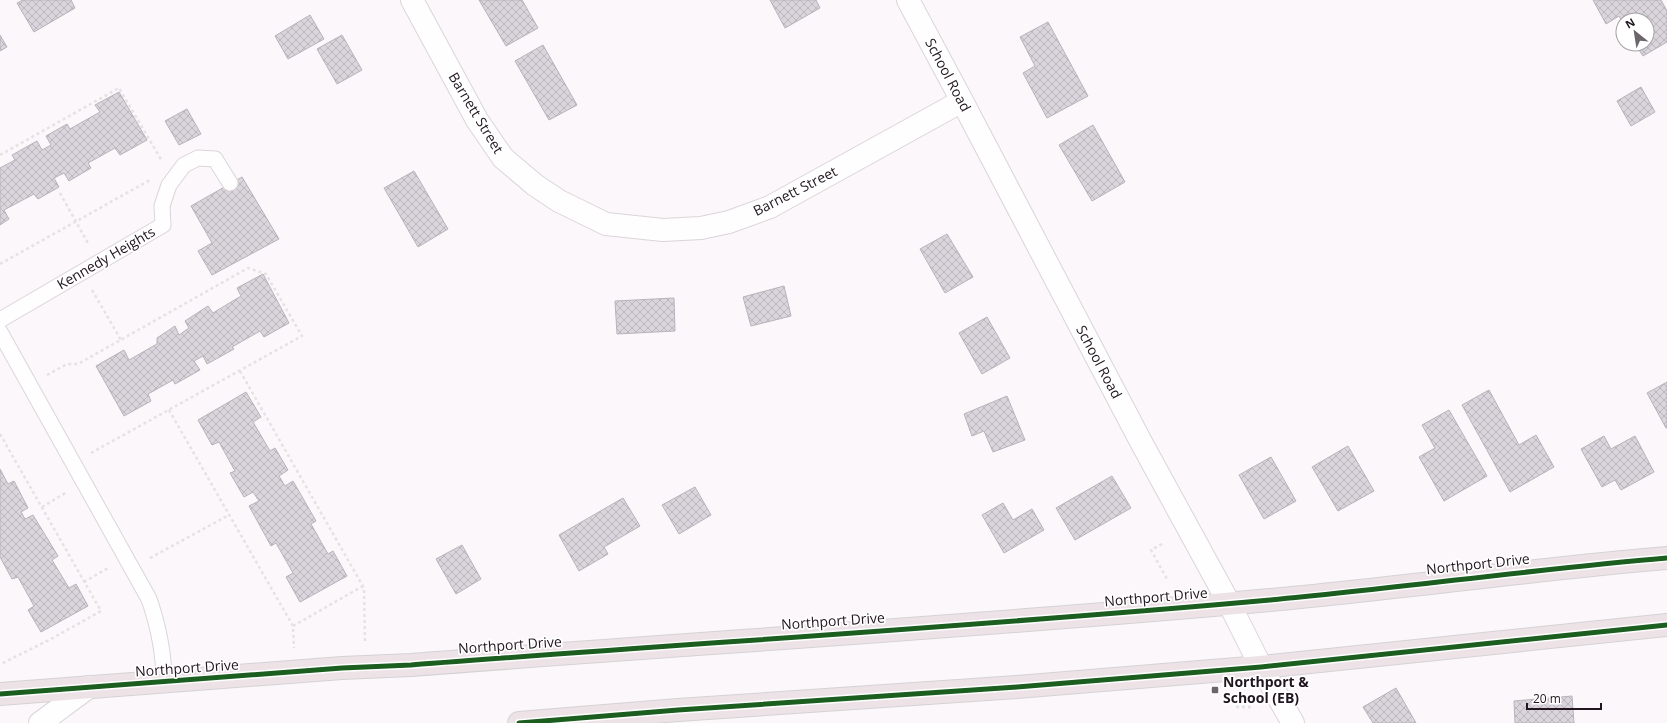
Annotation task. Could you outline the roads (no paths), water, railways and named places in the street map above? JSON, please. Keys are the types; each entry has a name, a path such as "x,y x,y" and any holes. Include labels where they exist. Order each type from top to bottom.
{"main road":[{"name":"Northport Drive","path":"0,694 342,668 411,665 673,644 1012,621 1273,600 1569,566 1667,558"},
{"path":"519,723 678,710 1017,687 1261,667 1667,625"}],"street":[{"name":"Barnett Street","path":"412,0 477,120 503,158 535,185 558,201 606,224 663,230 701,228 729,222 770,207 962,101"},
{"name":"School Road","path":"908,0 1141,442 1229,603 1261,667 1293,723"},
{"path":"40,723 89,687"}],"lane":[{"name":"Kennedy Heights","path":"0,320 163,226 162,206 169,185 170,175 184,165 198,158 216,159 230,183"},
{"path":"0,332 149,599 156,620 164,667 164,682"}],"place":[{"name":"Northport & School (EB)","path":"1215,690"}]}
